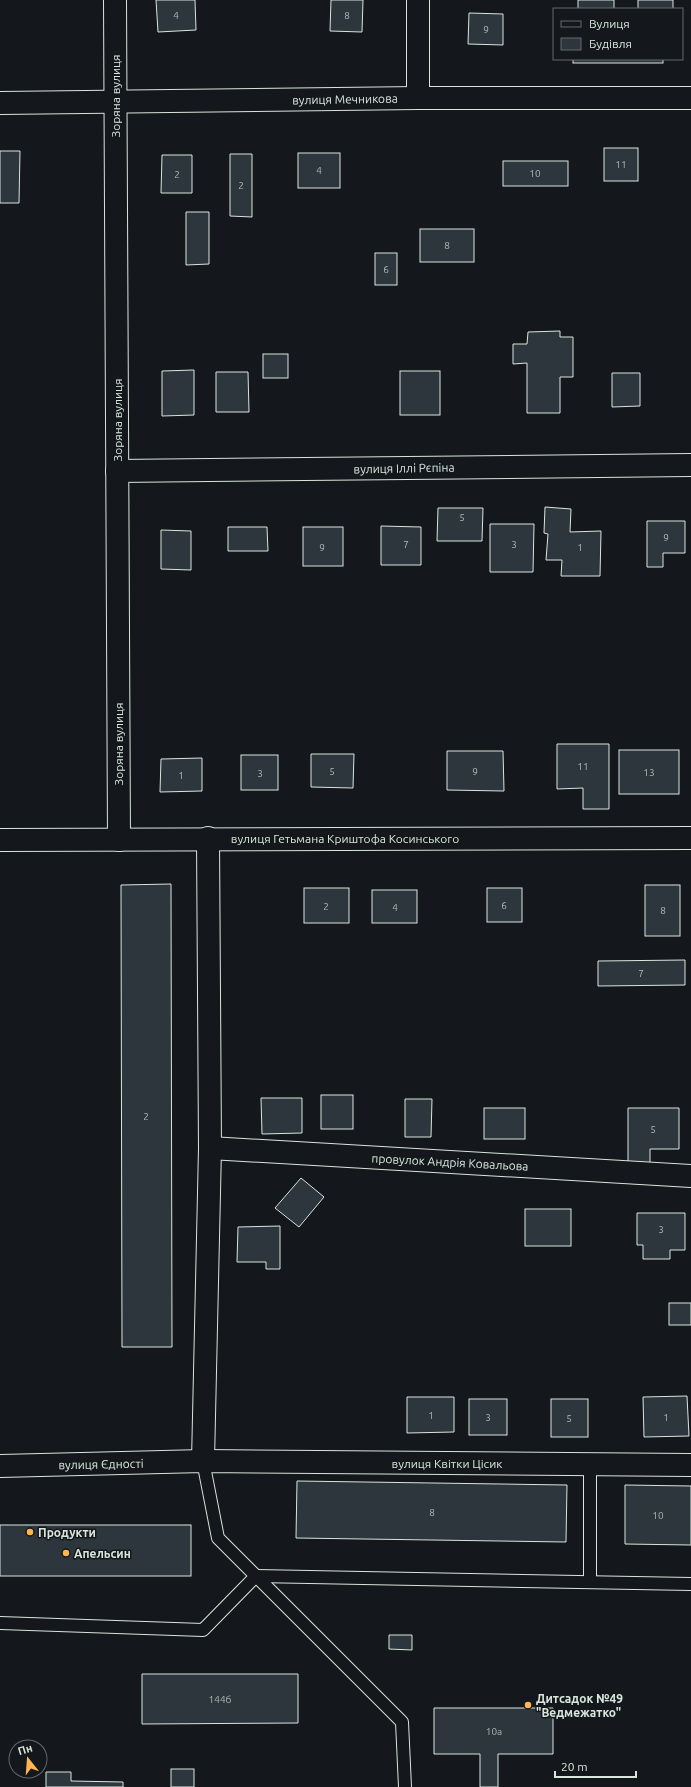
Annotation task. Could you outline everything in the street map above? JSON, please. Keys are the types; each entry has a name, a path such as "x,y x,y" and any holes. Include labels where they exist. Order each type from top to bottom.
{"street":[{"name":"Зоряна вулиця","path":"115,0 119,840"},
{"path":"418,0 418,98"},
{"name":"вулиця Мечникова","path":"0,103 418,98 691,98"},
{"name":"вулиця Іллі Рєпіна","path":"117,471 691,465"},
{"path":"203,1461 210,1148 208,838"},
{"name":"вулиця Гетьмана Криштофа Косинського","path":"0,840 208,838 691,838"},
{"name":"провулок Андрія Ковальова","path":"210,1148 691,1176"},
{"name":"вулиця Квітки Цісик","path":"203,1461 691,1465"},
{"name":"вулиця Єдності","path":"0,1466 203,1461"}],"lane":[{"path":"203,1461 218,1538 402,1722 406,1787"},
{"path":"590,1464 590,1582"},
{"path":"0,1623 203,1630 256,1576 691,1584"}],"building":[{"path":"156,0 195,0 196,30 158,32"},
{"path":"331,0 363,0 362,32 330,31"},
{"path":"578,0 614,0 614,8 578,8"},
{"path":"638,0 673,0 673,8 638,8"},
{"path":"469,13 503,14 503,45 468,44"},
{"path":"573,60 663,60 663,63 573,63"},
{"path":"604,148 638,148 638,181 604,181"},
{"path":"0,151 20,151 19,203 0,203"},
{"path":"298,153 340,153 340,188 298,188"},
{"path":"230,154 252,154 252,217 230,216"},
{"path":"162,155 192,155 192,193 161,193"},
{"path":"503,161 568,161 568,186 503,186"},
{"path":"186,212 209,212 209,264 186,265"},
{"path":"420,229 474,229 474,262 420,262"},
{"path":"375,253 397,253 397,285 375,285"},
{"path":"560,331 560,337 573,337 573,377 560,377 560,413 527,413 527,363 513,364 513,344 527,344 528,332"},
{"path":"263,354 288,354 288,378 263,378"},
{"path":"194,370 194,415 162,416 162,371"},
{"path":"400,371 440,371 440,415 400,415"},
{"path":"216,372 248,372 249,412 216,412"},
{"path":"612,373 640,373 640,406 612,407"},
{"path":"545,507 571,509 570,532 601,531 600,576 561,576 562,560 546,560 548,534 544,533"},
{"path":"438,508 483,508 482,541 437,541"},
{"path":"647,521 685,521 685,553 663,553 663,567 647,567"},
{"path":"490,524 534,524 533,572 490,572"},
{"path":"381,526 421,527 421,565 381,565"},
{"path":"228,527 267,527 268,551 228,551"},
{"path":"303,527 343,527 343,566 303,566"},
{"path":"161,530 191,531 191,570 161,569"},
{"path":"557,744 609,744 609,809 583,809 583,788 557,789"},
{"path":"619,750 679,750 679,794 619,794"},
{"path":"447,751 503,751 504,791 447,790"},
{"path":"311,754 354,754 353,788 311,787"},
{"path":"241,755 278,755 278,790 241,790"},
{"path":"202,758 202,791 160,792 161,759"},
{"path":"171,884 172,1347 122,1347 121,885"},
{"path":"645,885 680,885 680,936 645,936"},
{"path":"304,888 349,888 349,923 304,923"},
{"path":"487,888 522,888 522,922 487,922"},
{"path":"372,890 417,890 417,923 372,923"},
{"path":"685,960 685,985 598,986 598,961"},
{"path":"321,1095 353,1095 353,1129 321,1129"},
{"path":"261,1098 302,1098 302,1133 262,1134"},
{"path":"405,1099 432,1099 431,1137 405,1137"},
{"path":"484,1108 525,1108 525,1139 484,1139"},
{"path":"628,1108 679,1108 679,1149 650,1149 650,1165 628,1165"},
{"path":"301,1178 324,1197 299,1227 275,1208"},
{"path":"525,1209 571,1209 571,1246 525,1246"},
{"path":"637,1213 685,1213 685,1250 670,1250 670,1259 643,1259 643,1245 637,1245"},
{"path":"280,1226 280,1269 266,1269 266,1262 237,1262 238,1227"},
{"path":"669,1303 691,1303 691,1325 669,1325"},
{"path":"687,1396 689,1436 644,1437 643,1397"},
{"path":"407,1397 454,1397 454,1432 407,1433"},
{"path":"469,1399 507,1399 507,1435 469,1435"},
{"path":"551,1399 588,1399 588,1437 551,1437"},
{"path":"297,1481 567,1485 566,1542 296,1538"},
{"path":"625,1485 691,1486 691,1545 625,1544"},
{"path":"0,1525 191,1525 191,1576 0,1576"},
{"path":"389,1635 412,1635 412,1650 389,1649"},
{"path":"142,1674 298,1674 298,1723 142,1724"},
{"path":"434,1708 553,1708 553,1754 498,1754 498,1787 480,1787 480,1754 434,1754"},
{"path":"171,1769 194,1769 194,1787 171,1787"},
{"path":"48,1772 71,1772 71,1781 123,1782 123,1787 46,1787"}],"place":[{"name":"Продукти","path":"30,1532"},
{"name":"Апельсин","path":"66,1553"},
{"name":"Дитсадок №49 \"Ведмежатко\"","path":"528,1705"}]}
